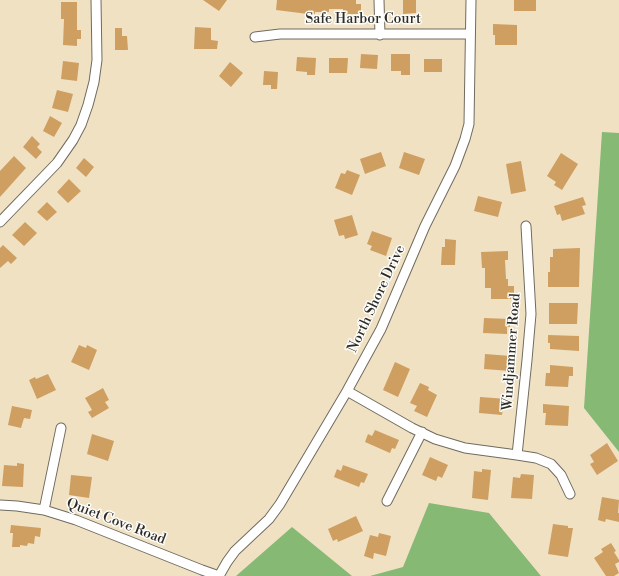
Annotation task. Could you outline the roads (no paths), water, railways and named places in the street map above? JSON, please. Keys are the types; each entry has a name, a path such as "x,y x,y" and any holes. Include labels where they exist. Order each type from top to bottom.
{"street":[{"path":"0,222 56,163 73,140 81,125 94,82 97,60 96,0"},
{"path":"379,0 380,34"},
{"name":"North Shore Drive","path":"219,576 235,551 269,519 280,504 347,391 381,329 425,226 456,166 469,124 471,0"},
{"name":"Safe Harbor Court","path":"255,37 280,34 470,34"},
{"name":"Windjammer Road","path":"517,455 531,314 526,226"},
{"path":"347,391 435,438 465,448 536,458 550,464 561,475 570,494"},
{"path":"44,510 61,428"},
{"path":"388,501 422,432"},
{"name":"Quiet Cove Road","path":"0,505 44,510 76,520 219,576"}]}
